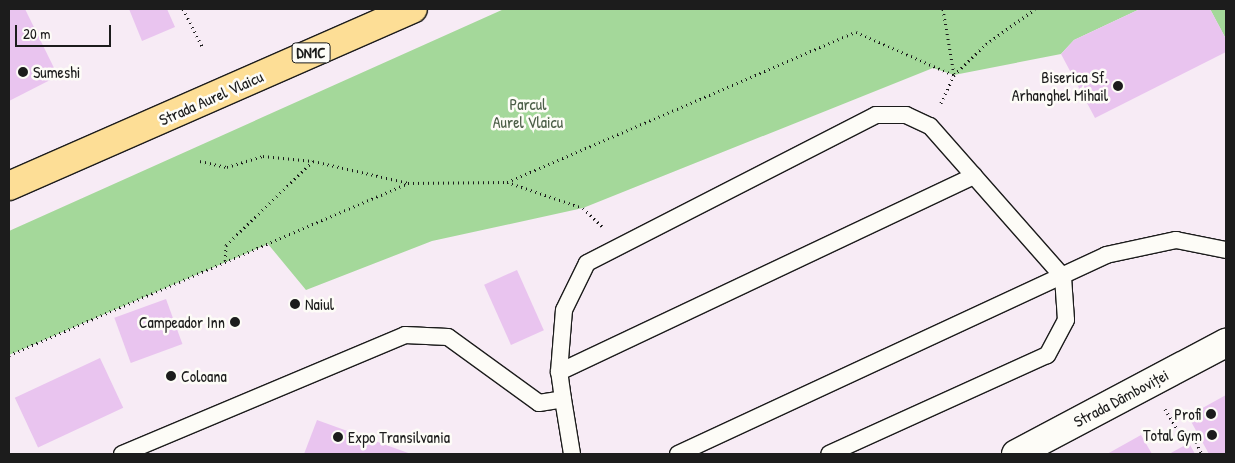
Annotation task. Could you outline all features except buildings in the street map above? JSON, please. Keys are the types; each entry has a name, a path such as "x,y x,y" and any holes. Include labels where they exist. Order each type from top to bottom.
{"main road":[{"name":"Strada Aurel Vlaicu","path":"9,186 413,9"}],"street":[{"name":"Strada Dâmboviței","path":"1016,454 1149,382 1226,343"}],"lane":[{"path":"572,454 559,372 564,310 587,262 624,241 876,115 906,115 930,126 1063,277 1066,320 1047,354 829,454"},
{"path":"559,372 974,176"},
{"path":"678,454 1063,277 1106,255 1176,240 1226,250"},
{"path":"122,454 405,335 448,337 539,403 563,399"}],"path":[{"path":"184,9 202,46"},
{"path":"943,9 954,76"},
{"path":"930,126 954,76 986,44 1035,9"},
{"path":"507,182 856,32 954,76"},
{"path":"200,161 227,167 263,156 313,161 408,184 507,182 582,208 624,241"},
{"path":"224,262 226,245 313,161"},
{"path":"9,355 408,184"},
{"path":"1149,382 1182,436 1192,433 1202,454"}],"green space":[{"name":"Parcul Aurel Vlaicu","path":"504,9 1140,9 1074,40 1061,54 954,75 933,68 583,208 432,241 306,290 268,244 9,355 9,231"},
{"path":"1210,9 1226,9 1226,39"}],"place":[{"name":"Sumeshi","path":"23,72"},
{"name":"Biserica Sf. Arhanghel Mihail","path":"1118,86"},
{"name":"Naiul","path":"295,304"},
{"name":"Campeador Inn","path":"235,322"},
{"name":"Coloana","path":"171,376"},
{"name":"Profi","path":"1211,414"},
{"name":"Total Gym","path":"1212,435"},
{"name":"Expo Transilvania","path":"338,437"}]}
